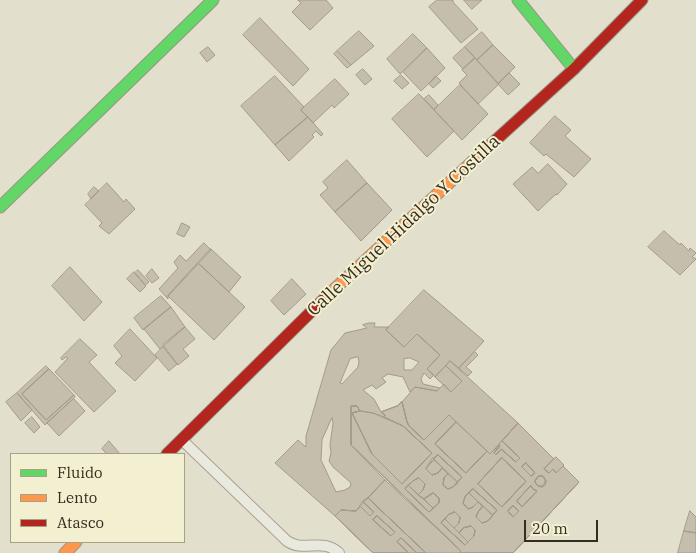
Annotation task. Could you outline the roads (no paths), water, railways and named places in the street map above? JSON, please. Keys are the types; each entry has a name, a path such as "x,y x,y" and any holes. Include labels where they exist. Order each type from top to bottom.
{"street":[{"path":"0,207 213,0"},
{"path":"518,0 574,69"},
{"name":"Calle Miguel Hidalgo Y Costilla","path":"168,453 340,283 574,69 642,0"},
{"path":"65,553 75,543"}],"lane":[{"path":"181,440 287,540 300,545 327,545 339,553"}]}
